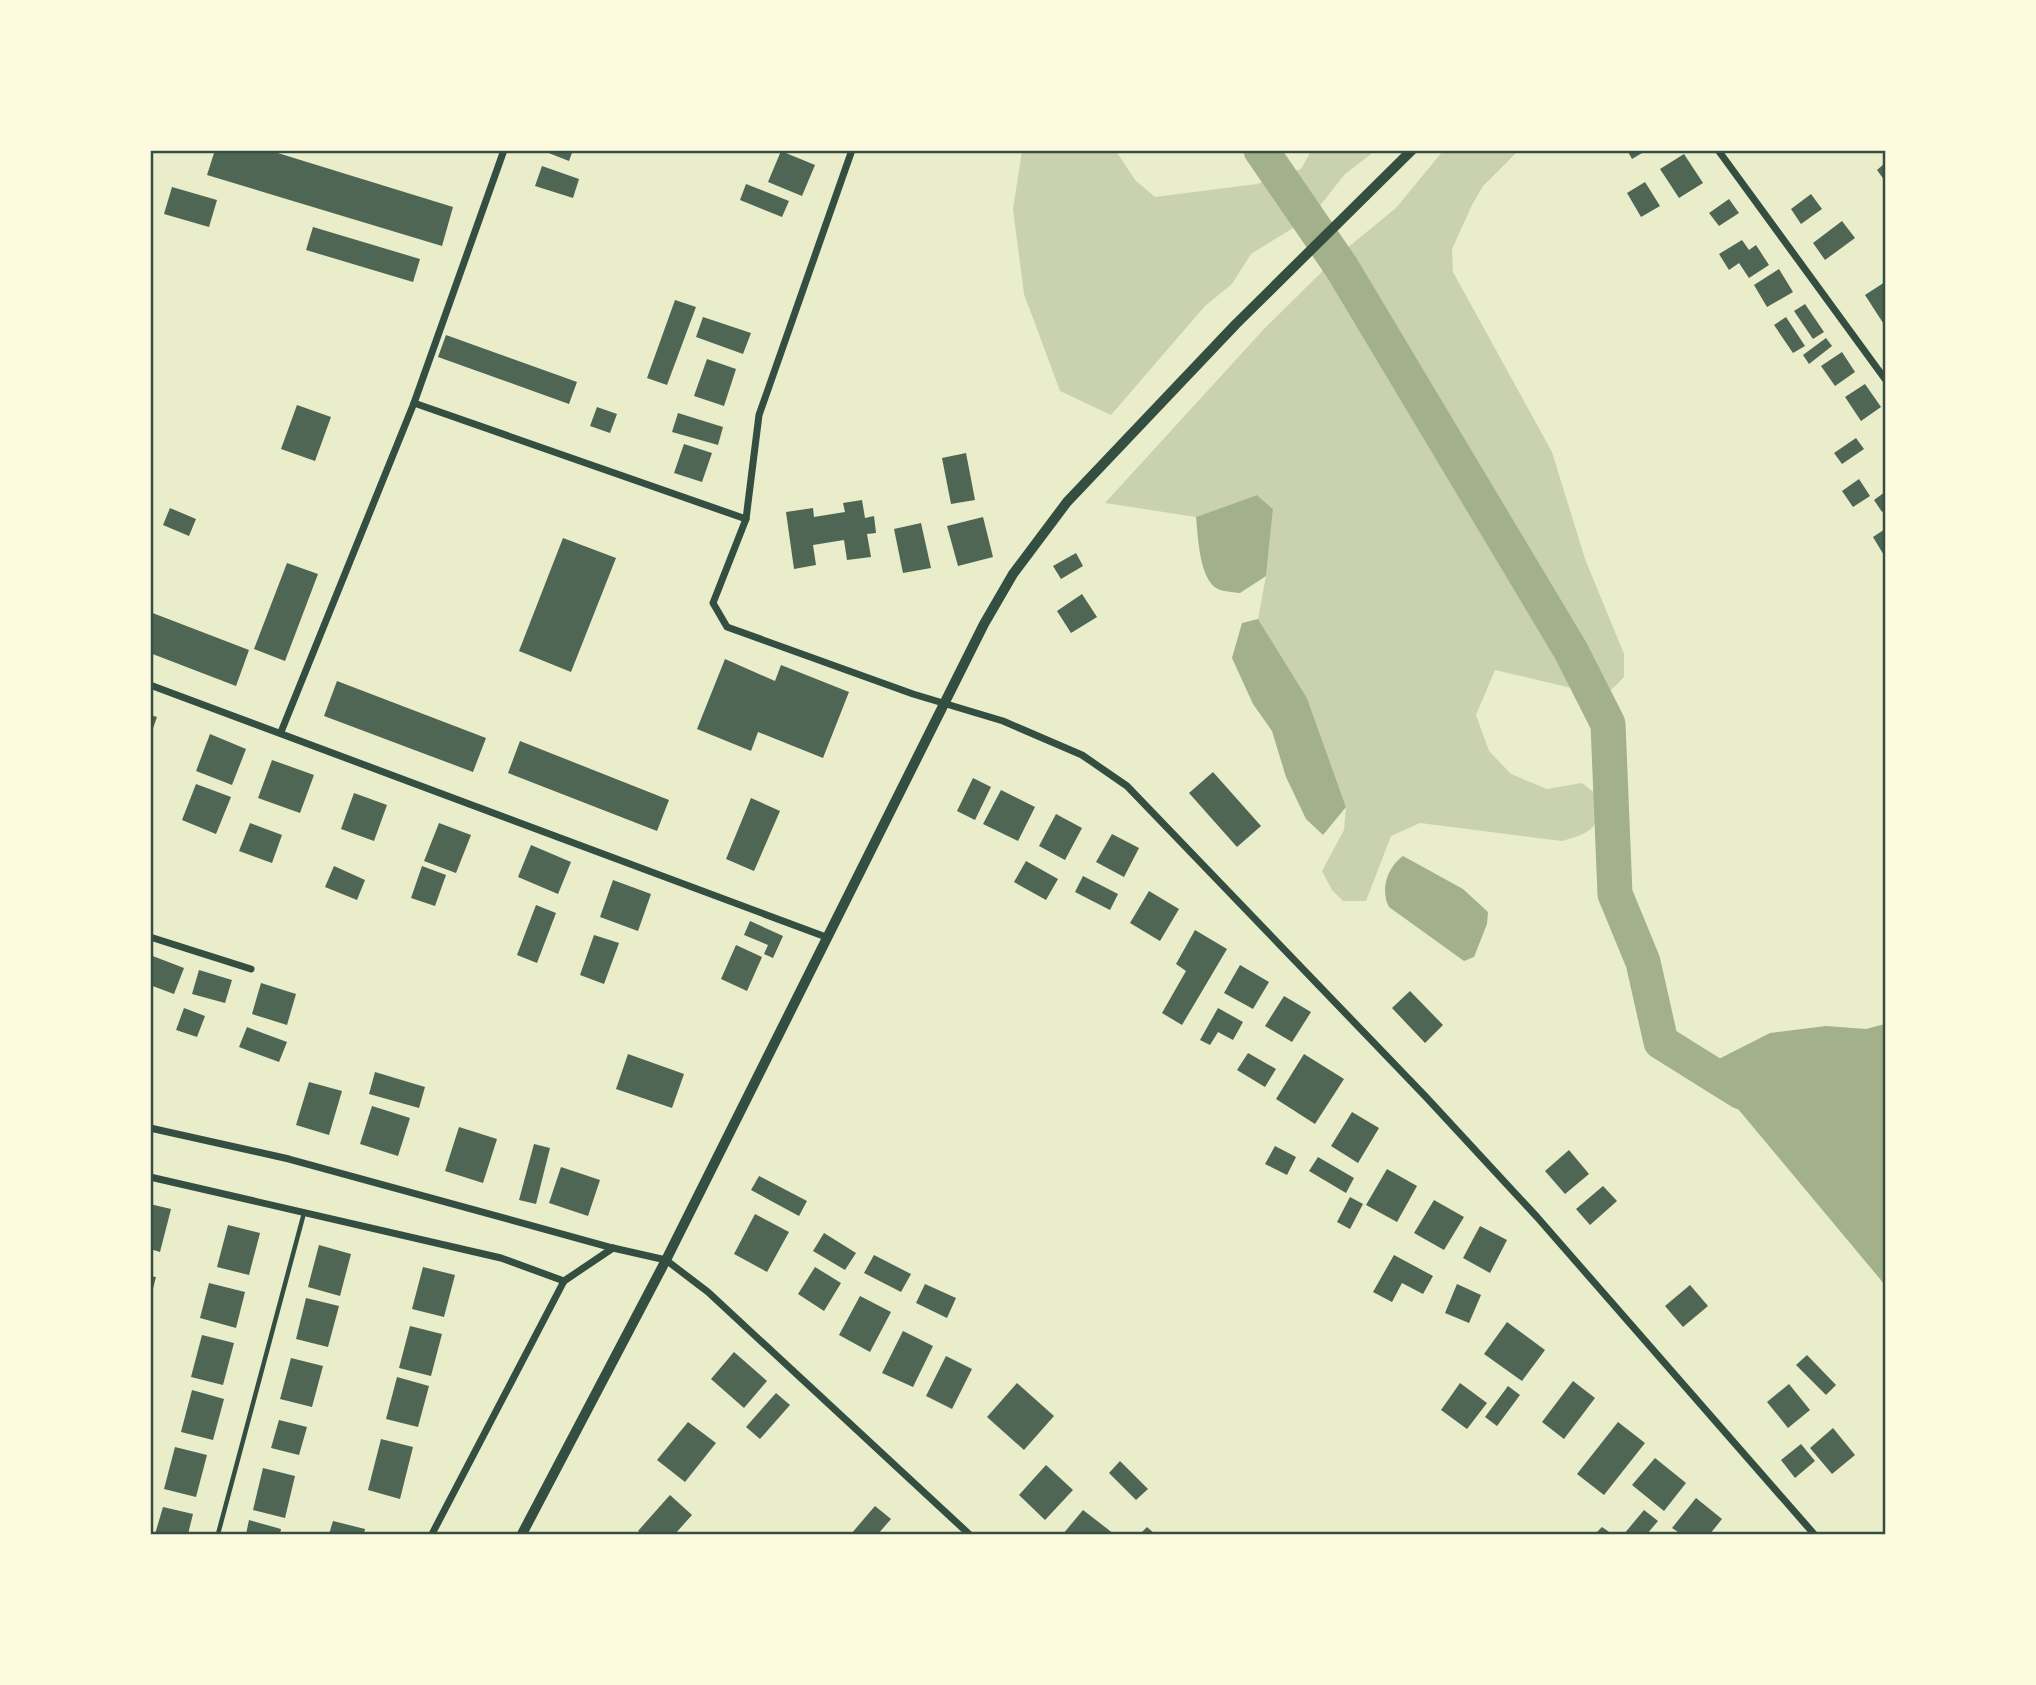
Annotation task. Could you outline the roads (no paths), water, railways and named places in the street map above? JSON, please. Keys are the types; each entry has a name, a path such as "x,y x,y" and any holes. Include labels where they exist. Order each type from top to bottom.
{"street":[{"path":"281,732 414,403 504,150"},
{"path":"852,150 759,415 746,519 713,603 727,627 1003,721 1082,755 1127,786 1417,1087 1537,1217 1814,1535"},
{"path":"522,1535 666,1259 984,624 1013,574 1067,502 1236,324 1412,150"},
{"path":"1718,150 1885,379"},
{"path":"414,403 746,519"},
{"path":"150,685 826,937"},
{"path":"150,937 251,969"},
{"path":"150,1128 289,1160 613,1248 666,1259 708,1292 969,1535"},
{"path":"150,1177 501,1258 564,1281"},
{"path":"432,1535 564,1281 613,1248"}],"lane":[{"path":"218,1535 304,1212"}],"waterway":[{"path":"1261,150 1342,268 1571,651 1608,724 1615,894 1643,962 1661,1042 1741,1092"}]}
